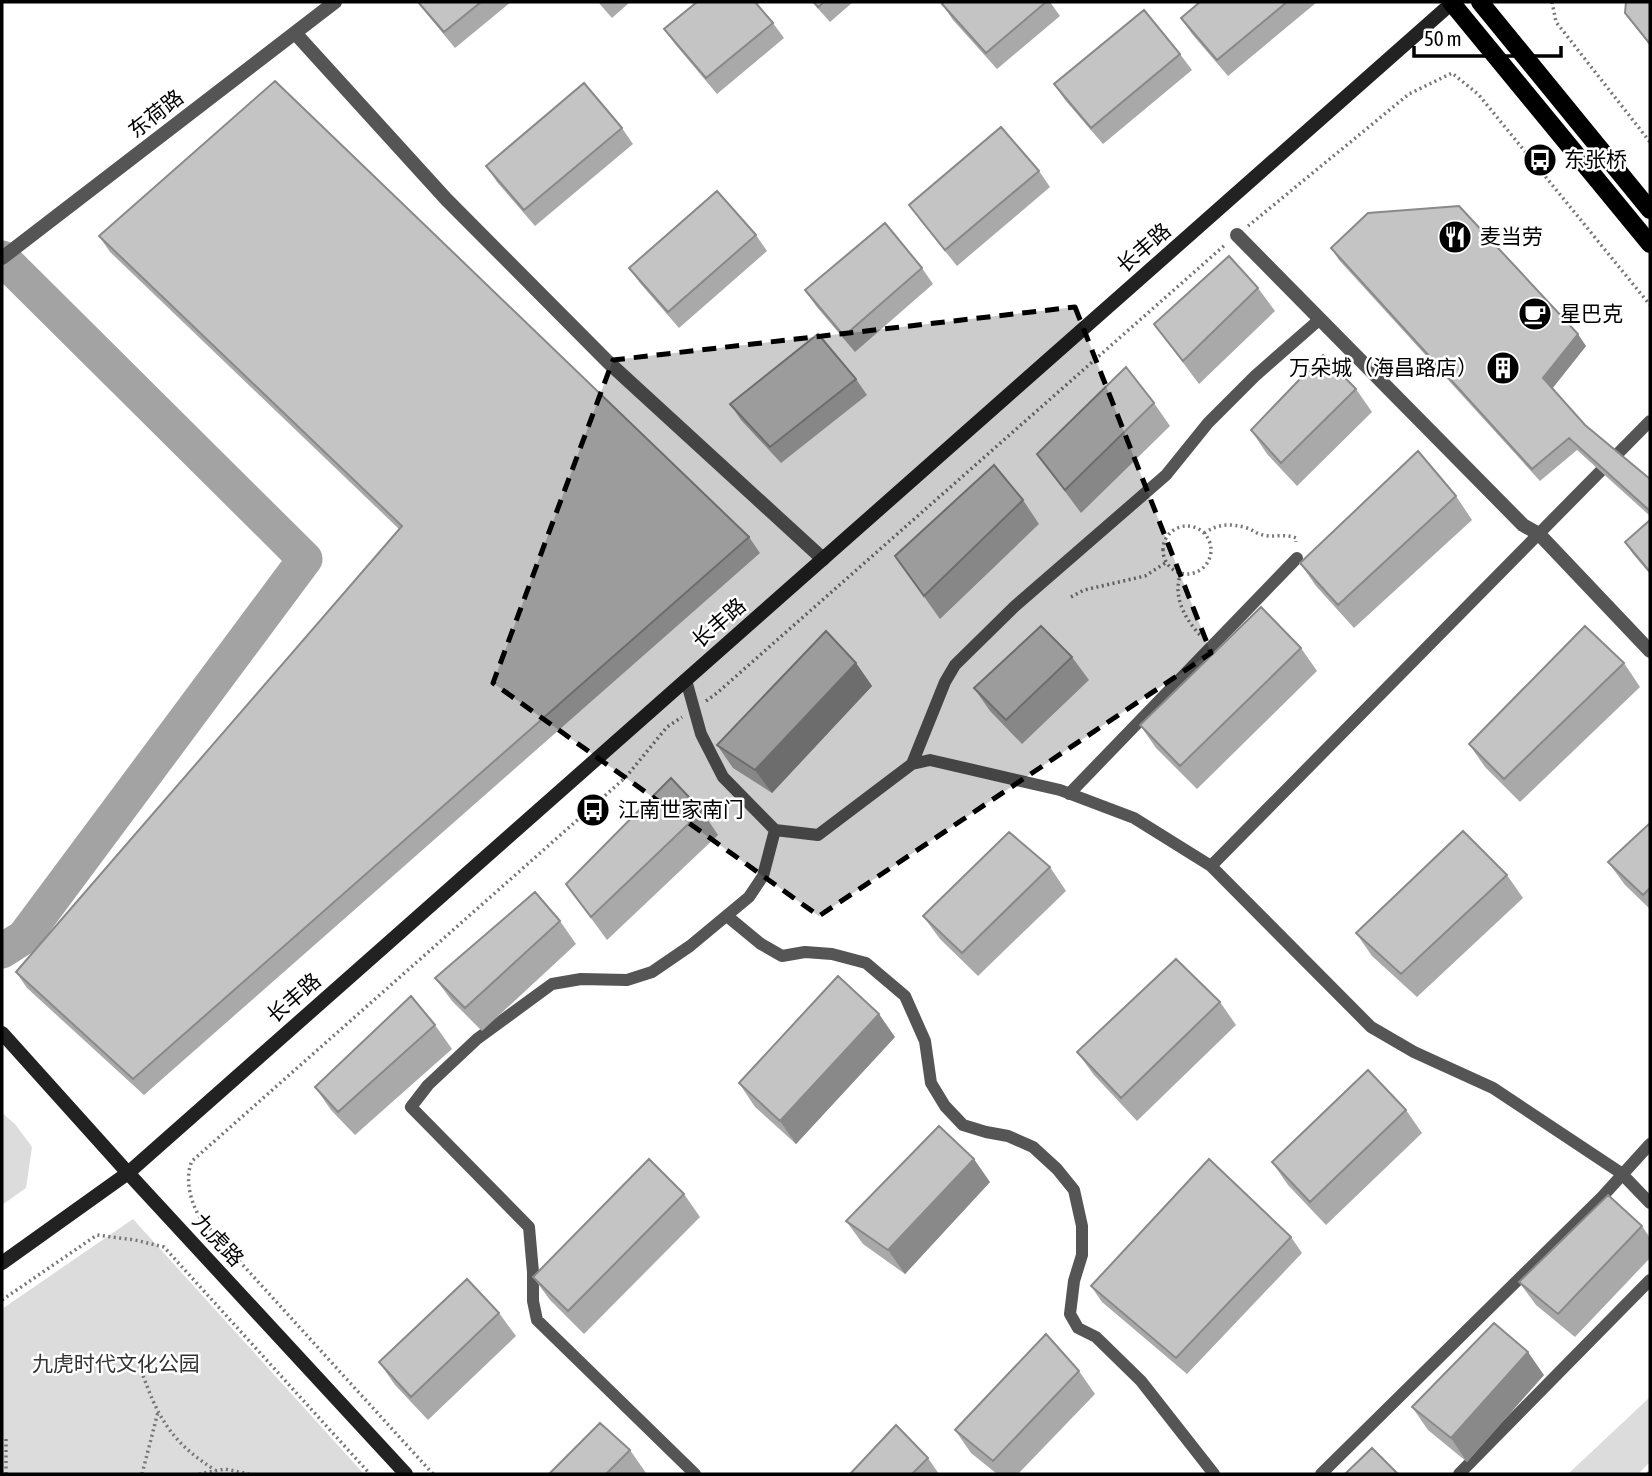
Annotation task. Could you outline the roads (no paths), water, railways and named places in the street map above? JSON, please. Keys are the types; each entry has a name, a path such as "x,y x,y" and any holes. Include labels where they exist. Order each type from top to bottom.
{"main road":[{"path":"1452,2 1650,244"},
{"path":"1480,2 1650,210"}],"street":[{"name":"东荷路","path":"2,258 335,2"},
{"name":"长丰路","path":"2,1262 128,1173 1452,2"},
{"path":"295,33 446,199 608,362 823,559"},
{"path":"1237,235 1523,526 1539,534 1650,651"},
{"name":"九虎路","path":"3,1034 406,1474"}],"lane":[{"path":"912,764 945,682 956,665 1014,607 1166,475 1208,423 1255,376 1320,319"},
{"path":"1211,866 1650,421"},
{"path":"1069,794 1297,558"},
{"path":"686,680 701,734 723,777 775,830 818,835 912,764 930,760 1069,794 1133,818 1211,866 1371,1027 1413,1052 1493,1088 1621,1173 1650,1203"},
{"path":"695,1474 537,1320 533,1301 529,1227 411,1107 428,1085 477,1040 552,984 581,979 627,980 652,972 690,946 749,897 763,876 775,830"},
{"path":"727,916 761,944 782,956 805,951 832,954 866,963 905,996 925,1041 931,1083 945,1106 963,1125 1008,1136 1033,1147 1056,1169 1074,1190 1082,1226 1082,1255 1074,1281 1070,1314 1078,1328 1096,1337 1141,1381 1214,1474"},
{"path":"1321,1474 1602,1197 1650,1144"},
{"path":"1459,1474 1650,1280"}],"waterway":[{"path":"2,258 305,559 24,937 2,951"}],"place":[{"name":"东张桥","path":"1540,160"},
{"name":"麦当劳","path":"1455,237"},
{"name":"星巴克","path":"1535,314"},
{"name":"万朵城（海昌路店）","path":"1503,368"},
{"name":"江南世家南门","path":"593,810"}],"park label":[{"name":"九虎时代文化公园","path":"116,1364"}]}
